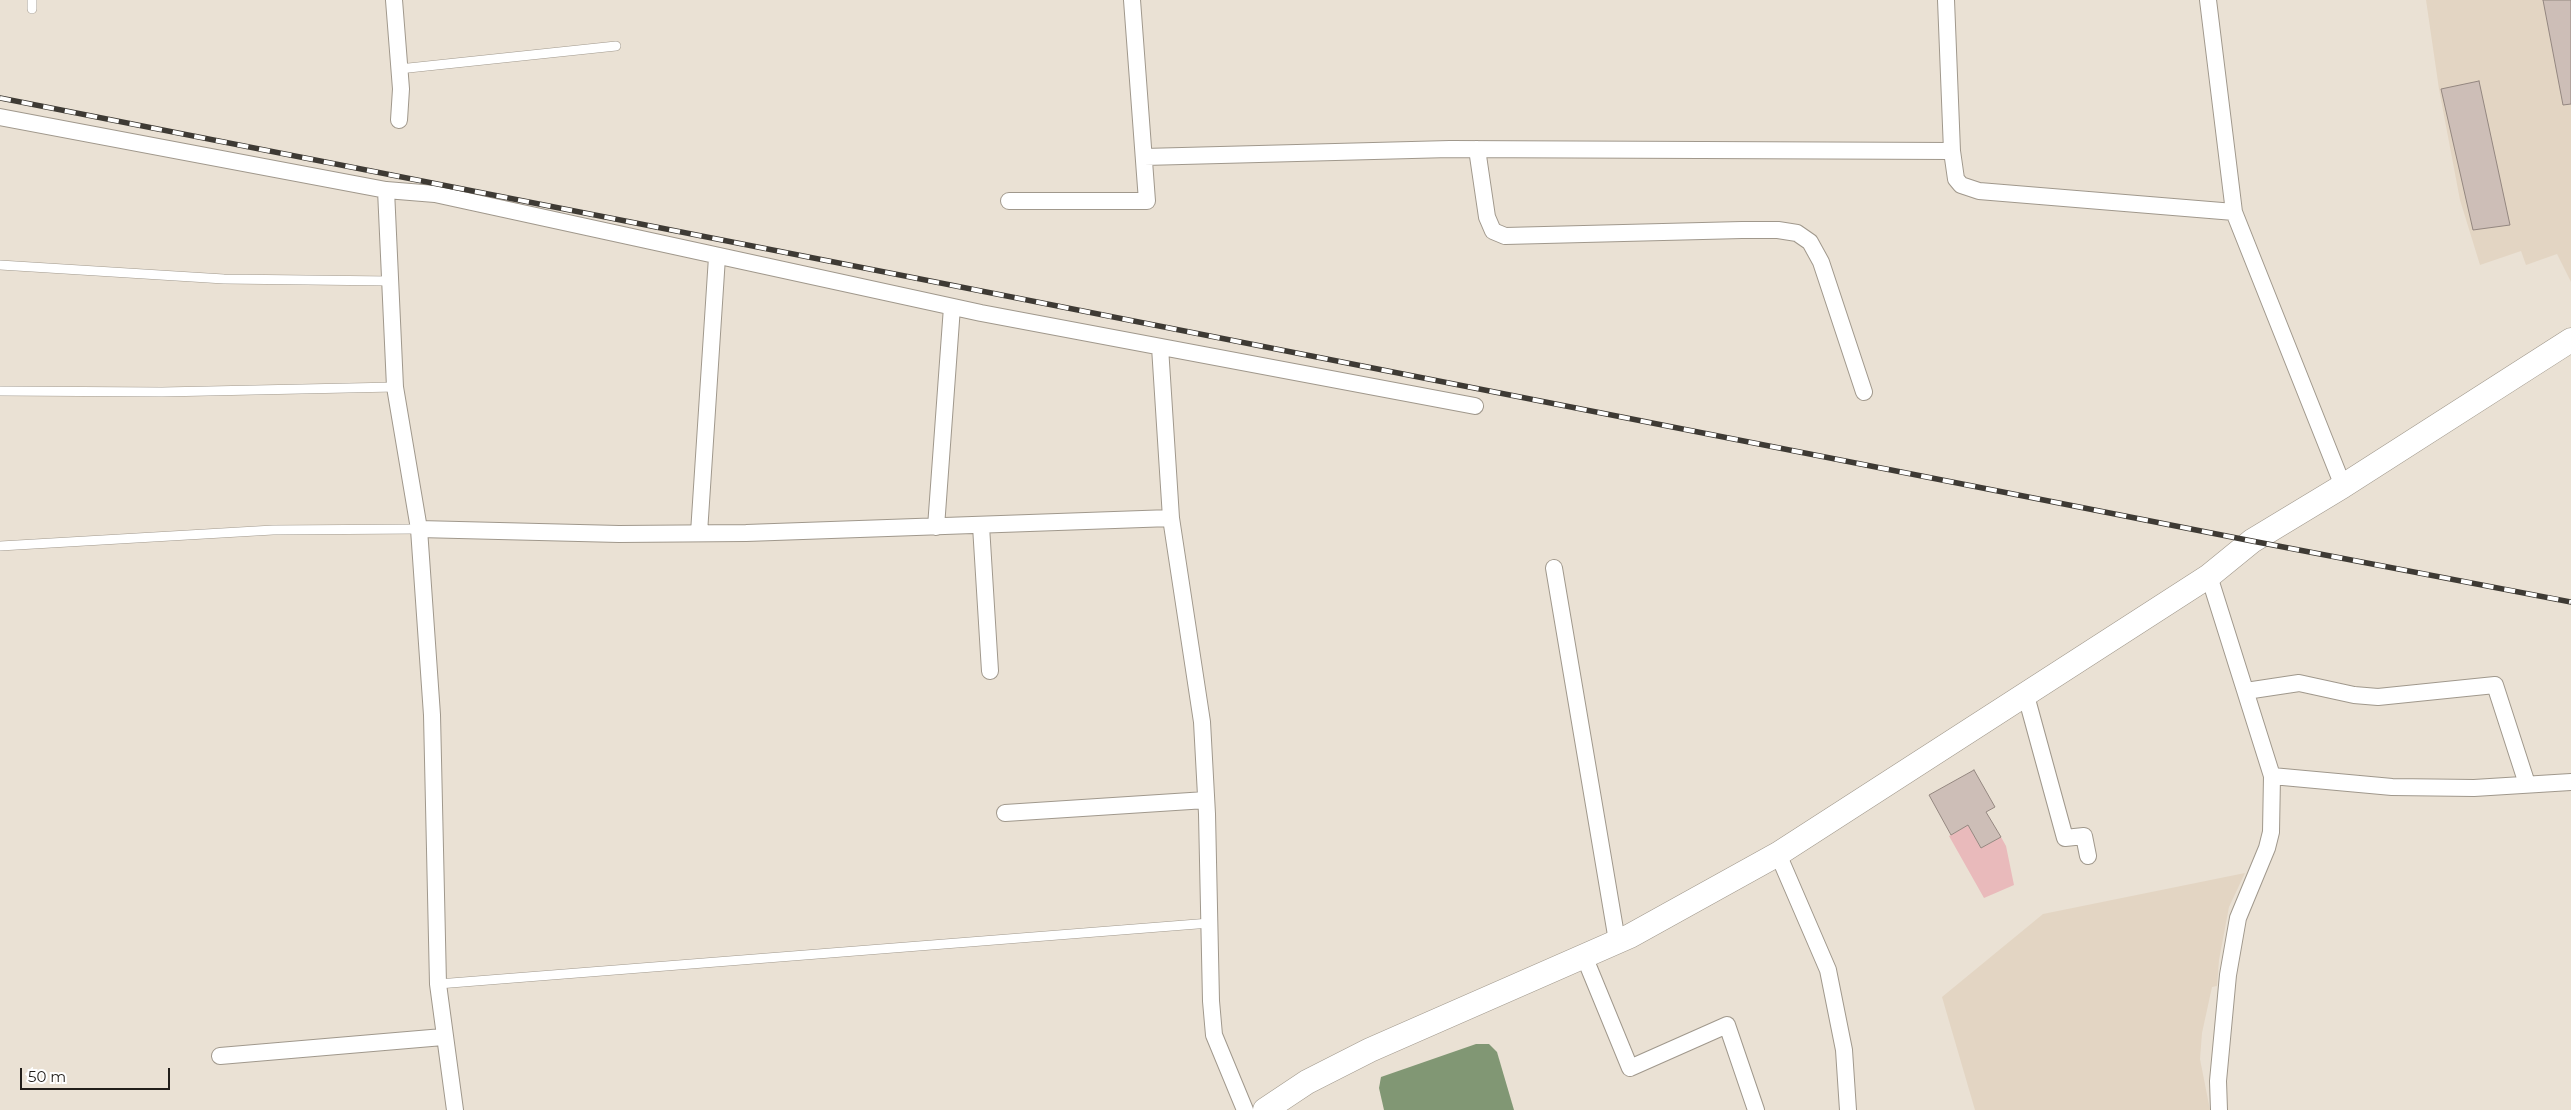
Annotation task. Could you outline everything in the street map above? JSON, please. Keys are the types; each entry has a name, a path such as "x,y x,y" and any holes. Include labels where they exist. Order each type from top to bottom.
{"street":[{"path":"394,0 400,69 400,120"},
{"path":"1009,201 1146,201 1132,0"},
{"path":"1946,0 1952,151 1956,179 1969,189 2234,212"},
{"path":"2208,0 2234,212 2343,486"},
{"path":"0,117 386,190 435,194 952,307 1475,406"},
{"path":"1144,157 1477,149 1952,151"},
{"path":"1477,149 1487,217 1493,231 1505,236 1742,230 1778,230 1797,233 1810,242 1821,262 1864,392"},
{"path":"386,190 395,386 419,529 432,715 438,984 455,1110"},
{"path":"699,534 717,257"},
{"path":"936,527 952,307"},
{"path":"1265,1110 1308,1082 1370,1050 1617,941 1778,854 2208,576 2252,541 2343,486 2571,340"},
{"path":"1160,347 1171,518 1202,722 1210,924 1210,1001 1214,1035 1245,1110"},
{"path":"419,529 699,534 981,526 1171,518"},
{"path":"981,526 990,671"},
{"path":"1554,568 1617,941"},
{"path":"2208,576 2272,776 2271,832 2267,848 2238,918 2228,975 2221,1042 2219,1110"},
{"path":"2246,691 2299,683 2354,695 2378,697 2495,685 2527,784"},
{"path":"2026,692 2065,838 2084,836 2088,856"},
{"path":"2272,776 2392,788 2474,788 2571,782"},
{"path":"1005,813 1206,800"},
{"path":"1778,854 1828,970 1844,1050 1848,1110"},
{"path":"1584,956 1630,1068 1727,1025 1756,1110"},
{"path":"220,1056 444,1038"}],"lane":[{"path":"400,69 616,46"},
{"path":"0,265 224,279 390,280"},
{"path":"0,391 162,392 395,386"},
{"path":"0,546 273,530 419,529"},
{"path":"438,984 1210,924"}],"shaded area":[{"path":"2426,0 2571,0 2571,282 2557,254 2526,265 2521,251 2480,265 2460,200 2439,89"},
{"path":"1968,825 1981,848 2001,837 2006,846 2014,885 1984,898 1949,836"},
{"path":"2245,873 2229,907 2219,960 2217,986 2212,987 2202,1033 2200,1059 2210,1110 1975,1110 1942,997 2043,914"},
{"path":"1476,1044 1489,1044 1497,1052 1514,1110 1384,1110 1379,1088 1381,1077"}],"building":[{"path":"2543,0 2571,0 2571,104 2563,105"},
{"path":"2479,81 2510,225 2473,230 2441,89"},
{"path":"1974,770 1995,807 1986,812 2001,837 1981,848 1968,825 1951,835 1929,795"}],"railway":[{"path":"0,98 2252,541 2571,602"}]}
